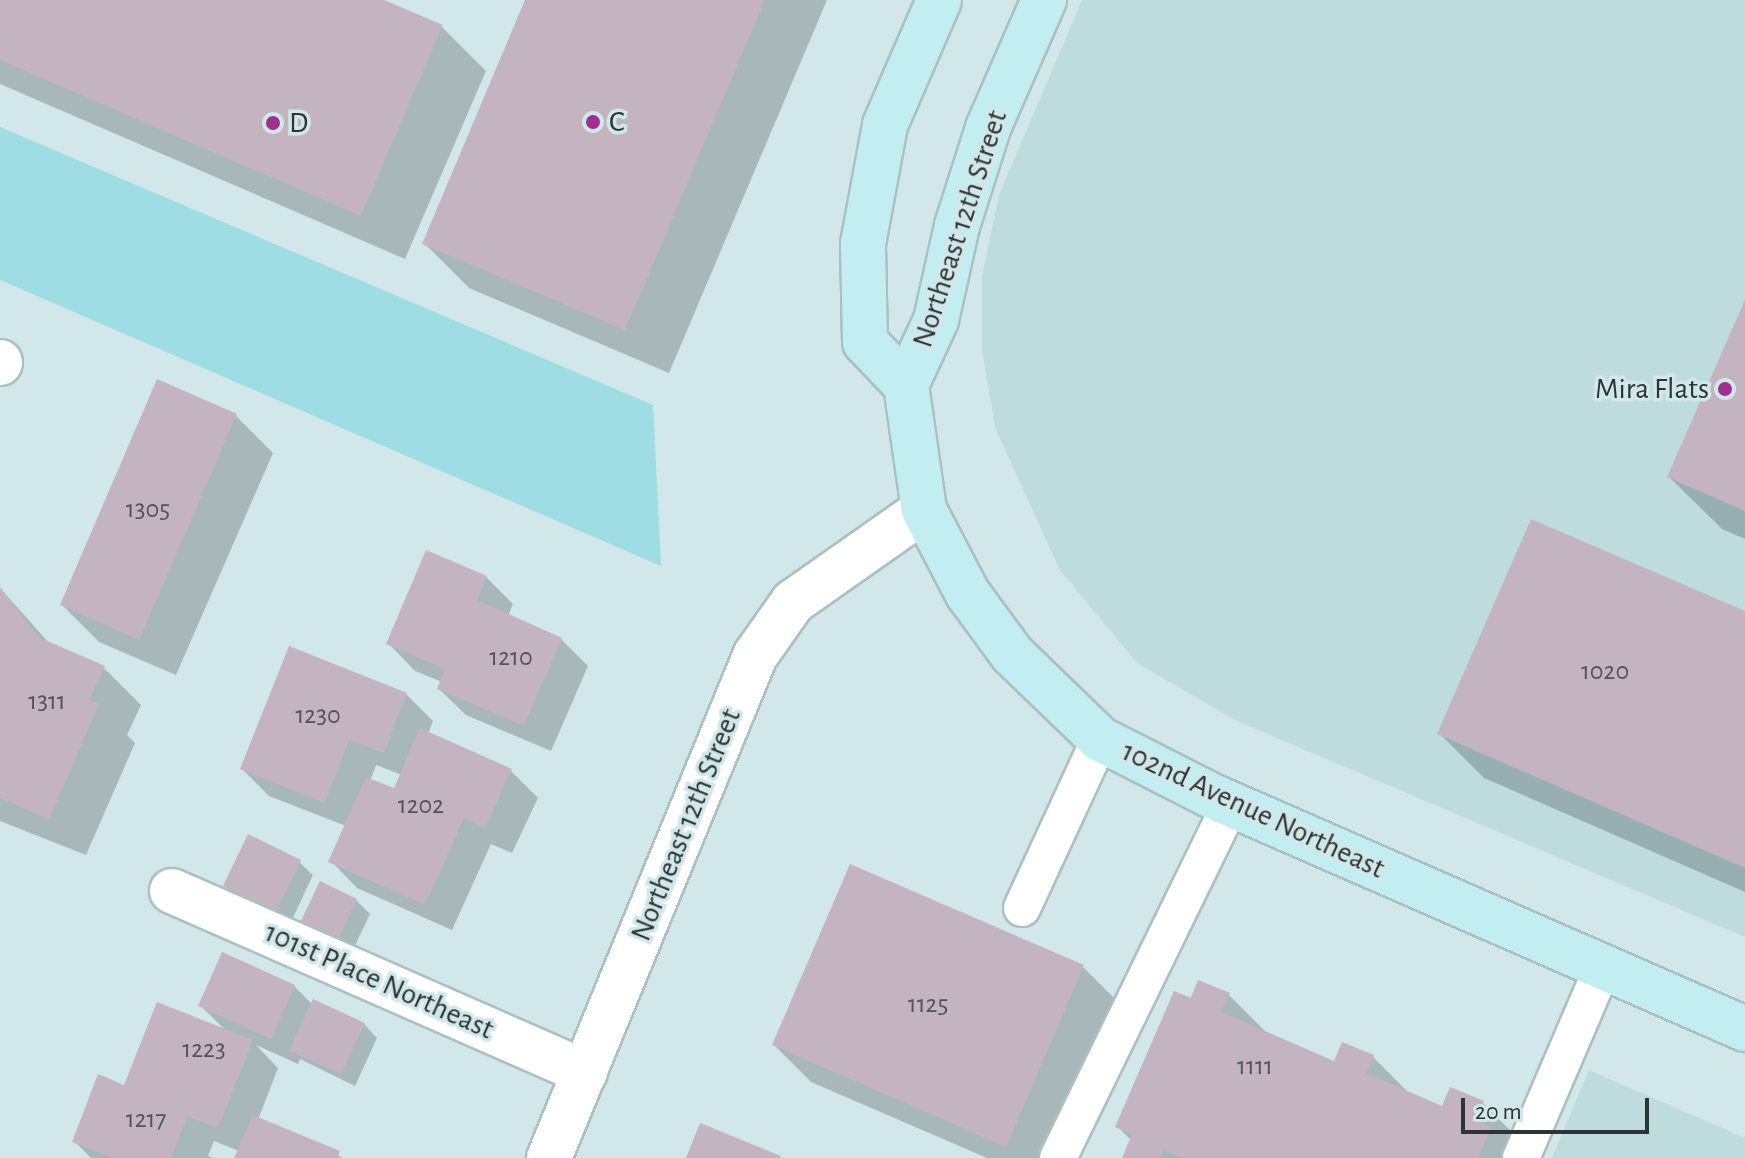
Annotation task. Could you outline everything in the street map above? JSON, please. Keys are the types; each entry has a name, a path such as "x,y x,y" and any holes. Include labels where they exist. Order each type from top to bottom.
{"street":[{"name":"Northeast 12th Street","path":"939,0 885,125 863,244 865,342 906,385 936,320 957,226 988,128 1044,0"},
{"name":"102nd Avenue Northeast","path":"906,385 924,510 968,594 1012,654 1100,739 1231,804 1745,1029"},
{"name":"Northeast 12th Street","path":"549,1158 755,656 793,602 924,510"},
{"name":"101st Place Northeast","path":"172,891 585,1072"}],"lane":[{"path":"1022,908 1100,739"},
{"path":"1058,1158 1231,804"},
{"path":"1521,1158 1603,967"}],"shaded area":[{"path":"1082,0 1745,0 1745,937 1235,720 1137,663 1060,570 996,430 982,351 982,276 999,195"},
{"path":"0,127 653,405 661,566 0,280"},
{"path":"1589,1070 1745,1138 1745,1158 1552,1158"}],"building":[{"name":"D","path":"0,0 384,0 443,25 361,216 0,60"},
{"name":"C","path":"525,0 765,0 625,330 422,244"},
{"name":"Mira Flats","path":"1745,300 1745,511 1667,477"},
{"path":"157,379 237,414 139,640 60,605"},
{"path":"1531,519 1745,611 1745,868 1437,734"},
{"path":"426,550 487,576 477,600 562,638 524,726 437,689 445,669 386,644"},
{"path":"0,587 38,637 105,666 89,700 99,704 49,819 0,798"},
{"path":"289,646 407,693 384,753 349,740 325,803 240,769"},
{"path":"420,728 512,769 485,828 464,818 425,905 328,862 366,777 394,788"},
{"path":"248,834 301,860 276,911 223,886"},
{"path":"850,864 1084,965 1006,1147 772,1045"},
{"path":"320,881 357,899 336,943 299,925"},
{"path":"222,952 295,985 271,1039 198,1006"},
{"path":"1198,980 1230,993 1221,1012 1334,1061 1342,1042 1374,1055 1366,1073 1442,1106 1450,1087 1484,1101 1476,1121 1491,1127 1478,1158 1182,1158 1164,1150 1160,1158 1122,1158 1132,1134 1115,1127 1174,991 1191,998"},
{"path":"313,999 365,1023 341,1074 289,1051"},
{"path":"157,1002 253,1040 218,1128 187,1116 171,1158 113,1158 72,1142 98,1074 124,1085"},
{"path":"253,1115 340,1151 337,1158 234,1158"},
{"path":"700,1123 781,1156 686,1158"}],"place":[{"name":"C","path":"593,122"},
{"name":"D","path":"273,123"},
{"name":"Mira Flats","path":"1725,389"}]}
